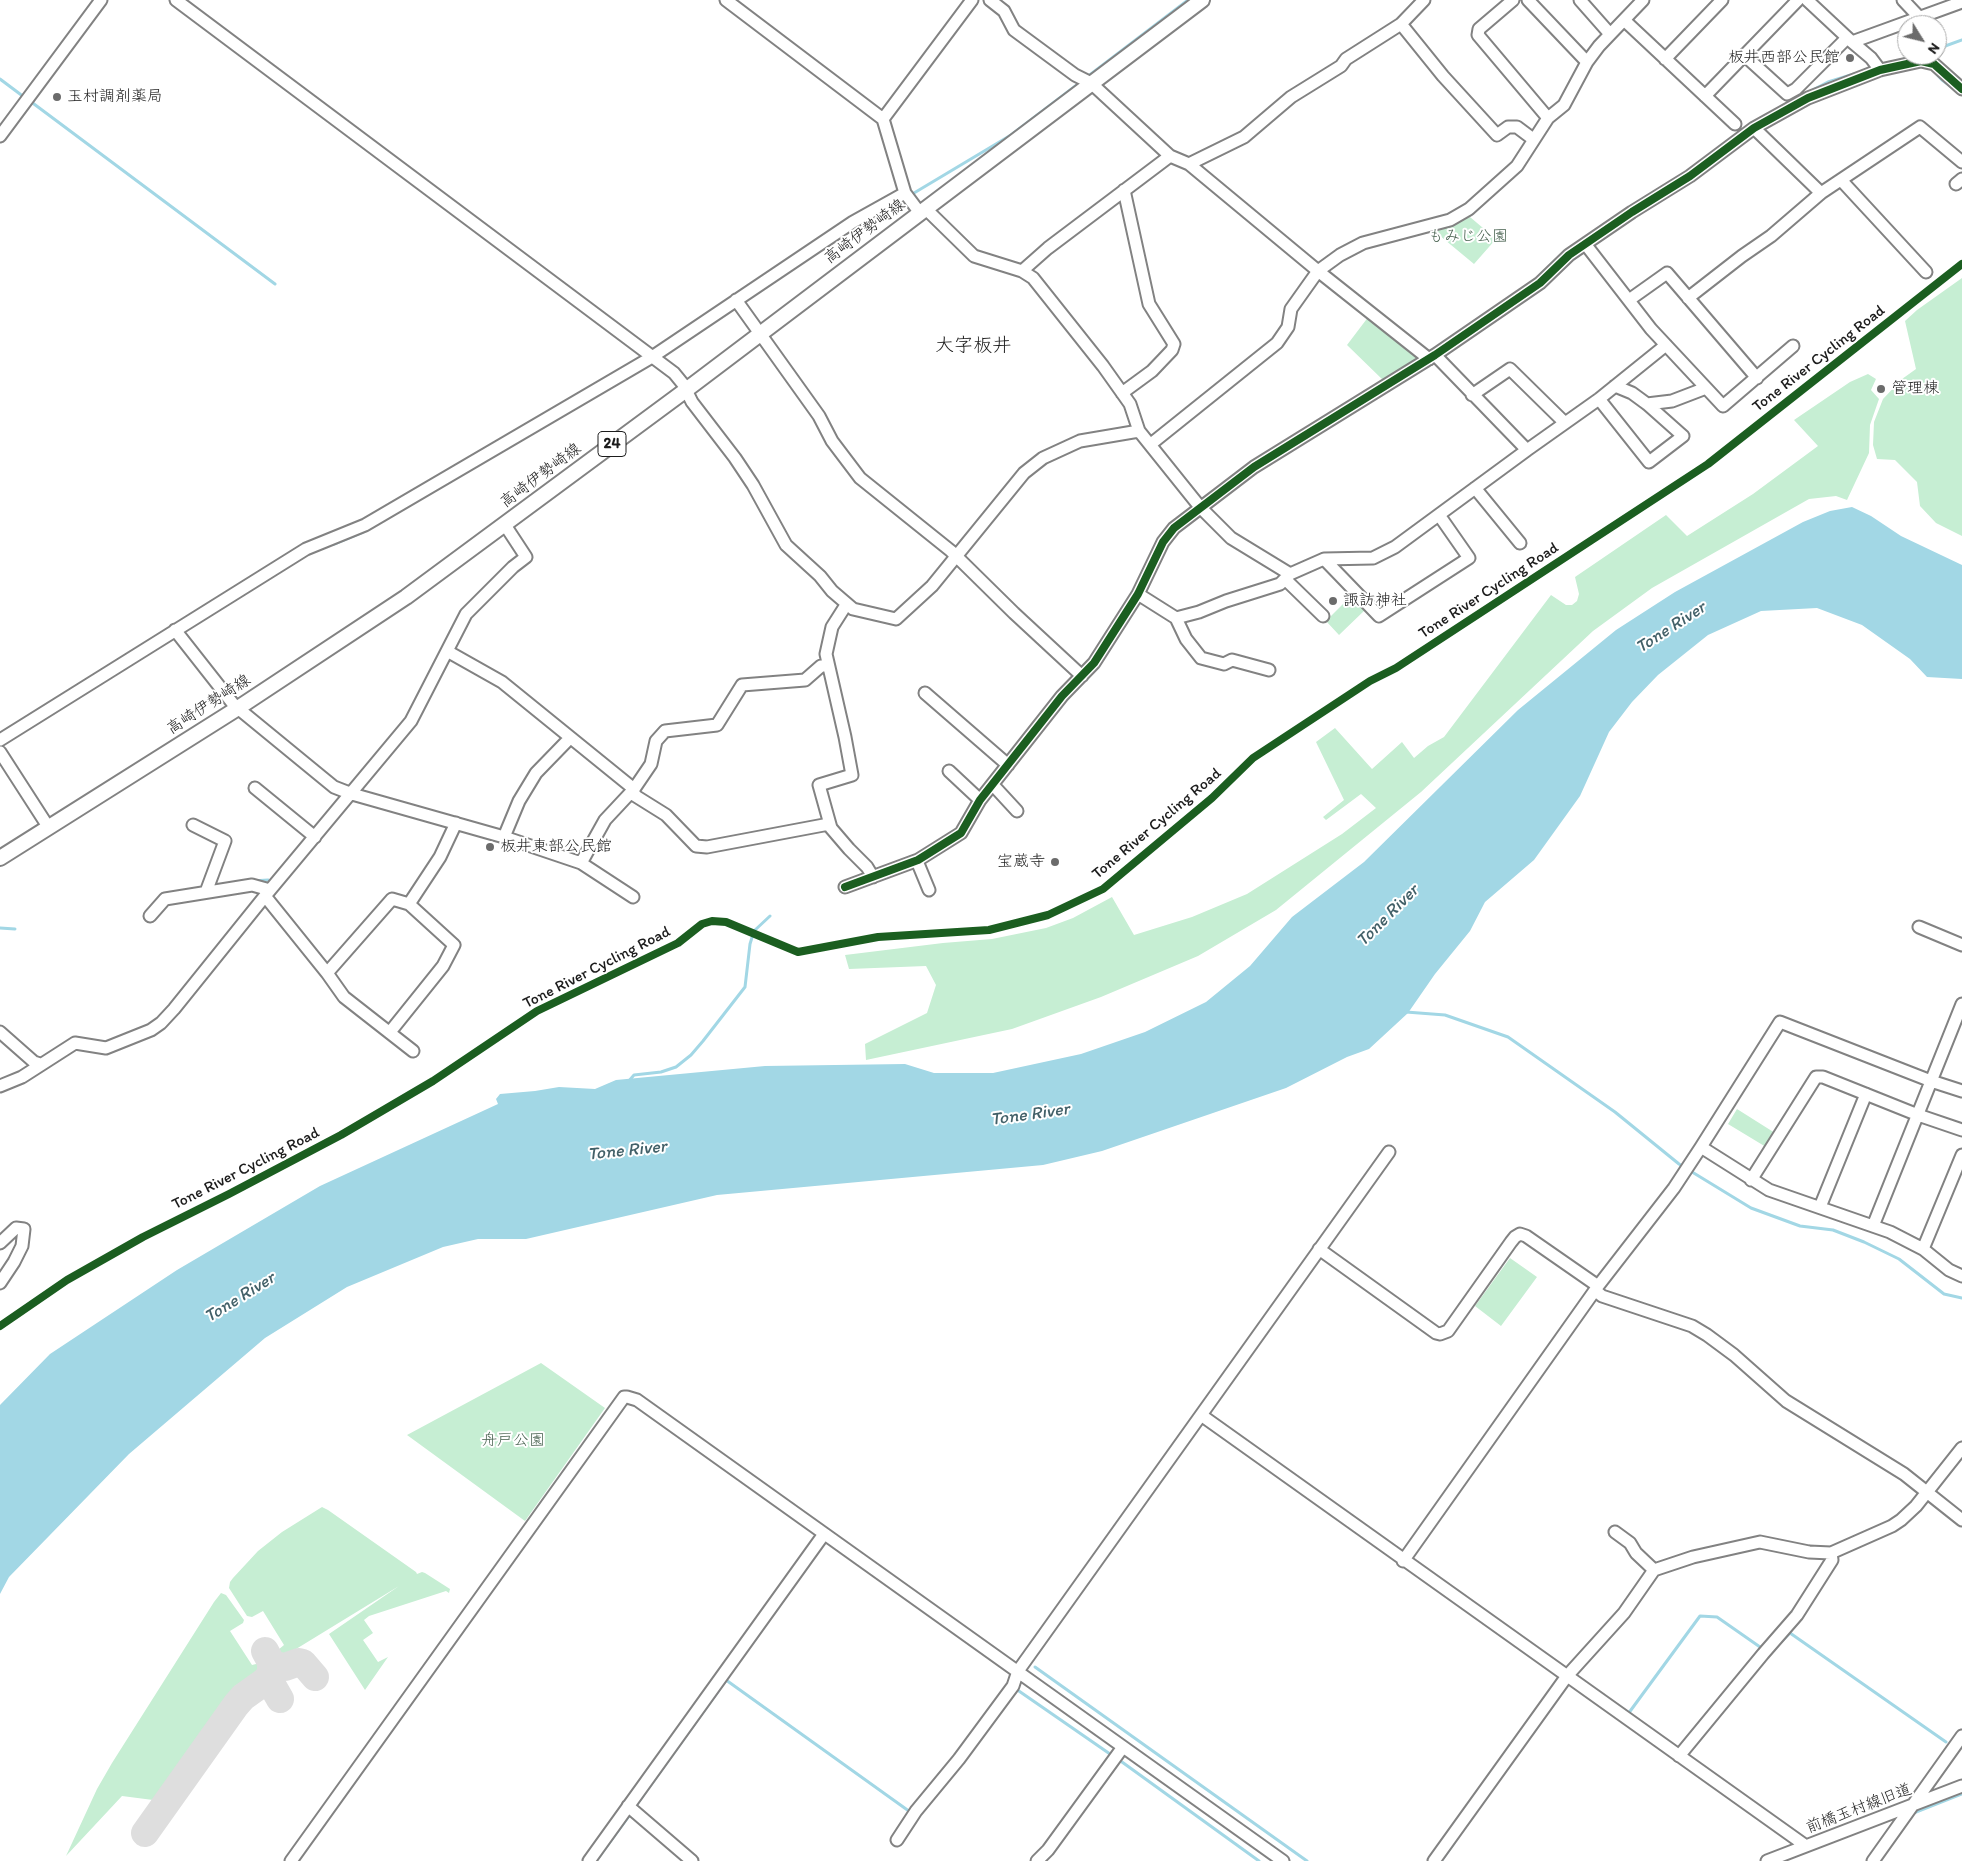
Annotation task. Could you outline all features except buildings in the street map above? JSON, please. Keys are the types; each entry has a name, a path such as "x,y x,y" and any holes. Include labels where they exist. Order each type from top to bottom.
{"main road":[{"name":"高崎伊勢崎線","path":"0,858 238,708 406,597 686,390 1202,0"}],"street":[{"path":"0,136 101,0"},
{"path":"176,0 680,379 692,402 753,485 786,545 820,576 832,592 846,605 858,612 896,619 932,586 1024,473 1044,458 1080,441 1140,431"},
{"path":"726,0 883,119 905,193 974,256 1022,271 1043,288 1130,404 1140,431 1200,507 1231,538 1287,577 1323,616"},
{"path":"883,119 972,0"},
{"path":"990,0 1004,11 1014,30 1075,75 1091,83 1170,156 1189,164 1318,271 1432,357 1527,450"},
{"path":"1189,164 1244,137 1291,97 1340,66 1346,58 1401,24 1424,0"},
{"path":"1513,0 1479,29 1478,35 1548,118"},
{"path":"1528,0 1587,62"},
{"path":"1580,0 1610,34"},
{"path":"1151,444 1278,343 1288,327 1291,309 1318,271 1340,255 1363,243 1450,220 1469,209 1517,166 1548,118 1564,104 1587,62 1599,46 1644,0"},
{"path":"1665,59 1722,0"},
{"path":"1705,96 1798,0"},
{"path":"1808,0 1871,58 1880,70"},
{"path":"1903,0 1917,15"},
{"path":"1924,15 1955,2"},
{"path":"1624,20 1735,124"},
{"path":"1401,24 1443,76 1497,135 1508,127 1517,127 1534,139"},
{"path":"1744,55 1787,94 1796,89 1850,40 1897,24"},
{"path":"845,887 917,861 961,833 980,800 1062,696 1094,664 1138,594 1163,542 1174,528 1254,467 1432,357 1512,304 1540,283 1569,256 1632,212 1690,176 1754,128 1808,98 1880,70 1921,61 1934,64 1962,88"},
{"path":"1688,298 1771,236 1821,192 1920,127 1962,162"},
{"path":"1754,128 1821,192"},
{"path":"1022,271 1048,248 1170,156"},
{"path":"1841,180 1926,272"},
{"path":"1122,393 1152,370 1172,350 1174,344 1149,304 1124,190"},
{"path":"0,740 306,548 365,525 652,357 853,222 905,193"},
{"path":"1586,245 1666,345 1723,406 1793,346"},
{"path":"1629,300 1667,273 1757,378"},
{"path":"736,300 814,410 832,441 860,478 957,557 1082,676"},
{"path":"1176,618 1280,584 1287,577 1324,559 1373,558 1395,547 1599,399 1666,345"},
{"path":"1472,395 1510,369 1565,423"},
{"path":"1599,399 1649,462 1683,436 1647,404 1632,393 1615,386"},
{"path":"1647,404 1672,401 1706,388"},
{"path":"1475,488 1520,543"},
{"path":"1324,559 1379,616 1469,558 1439,515"},
{"path":"0,1086 22,1077 75,1043 106,1048 156,1027 181,1000 267,893 411,722 466,614 526,557 504,525"},
{"path":"1138,594 1176,618 1186,639 1201,658 1224,664 1232,660 1269,670"},
{"path":"846,605 832,627 826,654 852,775 819,786 829,824 873,877"},
{"path":"175,630 238,708 334,787 352,794 504,837 581,863 633,896"},
{"path":"447,651 502,682 569,739 634,789"},
{"path":"581,863 605,820 634,789 651,764 656,741 665,731 717,725 742,685 806,680 821,666 828,666"},
{"path":"925,693 1008,765"},
{"path":"504,837 519,801 536,772 569,739"},
{"path":"0,752 49,828"},
{"path":"949,771 980,800"},
{"path":"992,785 1017,811"},
{"path":"255,788 315,837"},
{"path":"634,789 634,795 666,815 691,843 701,847 829,824"},
{"path":"410,904 440,857 456,823"},
{"path":"193,825 225,841 206,892"},
{"path":"917,861 928,890"},
{"path":"150,916 165,899 252,885 267,893 344,997 413,1051"},
{"path":"327,973 392,899 410,904 454,945 443,966 390,1032"},
{"path":"1918,927 1962,945"},
{"path":"1873,1226 1931,1081 1957,1033 1962,1004"},
{"path":"1403,1561 1597,1288 1676,1185 1780,1022 1931,1081 1962,1091"},
{"path":"0,1032 34,1062 40,1064"},
{"path":"1751,1180 1816,1077 1823,1077 1918,1115 1962,1130"},
{"path":"1820,1207 1866,1094"},
{"path":"1701,1147 1751,1180 1775,1193 1890,1232 1923,1248 1949,1270 1962,1276"},
{"path":"897,1840 916,1811 959,1759 1013,1686 1018,1671 1389,1152"},
{"path":"1923,1248 1962,1155"},
{"path":"0,1243 16,1228 24,1229 22,1246 0,1283"},
{"path":"1319,1249 1440,1334 1448,1331 1515,1237 1520,1234 1526,1236 1597,1288 1602,1296 1692,1326 1734,1355 1786,1401 1904,1474 1962,1520"},
{"path":"291,1861 624,1397 637,1400 1283,1861"},
{"path":"1201,1415 1403,1561 1806,1846"},
{"path":"1434,1861 1567,1676 1624,1613 1654,1570 1693,1557 1760,1542 1809,1552 1831,1552 1892,1526 1909,1514 1962,1448"},
{"path":"1615,1532 1630,1544 1636,1553 1649,1563 1654,1570"},
{"path":"588,1861 824,1534"},
{"path":"1679,1756 1797,1615 1832,1560 1831,1552"},
{"path":"1873,1861 1962,1736"},
{"path":"1037,1861 1048,1850 1123,1747"},
{"name":"前橋玉村線旧道","path":"1767,1861 1962,1786"},
{"path":"628,1806 692,1861"}],"green space":[{"name":"もみじ公園","path":"1470,217 1496,239 1474,264 1433,230"},
{"path":"1962,278 1962,536 1936,523 1920,506 1917,482 1895,460 1877,459 1873,445 1874,422 1883,399 1902,379 1916,369 1905,321 1917,310"},
{"path":"1369,316 1418,355 1417,359 1385,382 1347,345"},
{"path":"1868,374 1876,379 1871,390 1879,399 1870,425 1869,453 1847,500 1836,496 1809,499 1652,588 1593,631 1421,792 1276,910 1198,956 1101,997 1012,1029 866,1060 865,1044 927,1013 936,985 926,966 849,969 845,955 992,939 1046,928 1073,918 1112,897 1134,935 1192,917 1247,894 1342,834 1376,808 1361,794 1326,820 1323,817 1344,800 1316,742 1335,728 1372,769 1402,742 1414,758 1428,746 1444,737 1551,595 1566,605 1572,605 1577,601 1579,594 1575,577 1666,515 1687,536 1753,494 1818,446 1794,420 1850,382"},
{"path":"1351,596 1365,610 1339,635 1326,621"},
{"path":"1737,1109 1775,1133 1766,1147 1728,1124"},
{"path":"1510,1258 1537,1277 1501,1326 1475,1306"},
{"name":"舟戸公園","path":"541,1363 605,1408 525,1521 407,1435"},
{"path":"322,1507 417,1574 425,1573 450,1589 449,1593 446,1591 369,1616 364,1620 373,1633 363,1640 378,1662 388,1657 365,1690 329,1634 399,1586 283,1657 277,1653 284,1645 263,1611 252,1617 247,1616 229,1588 233,1578 258,1551 282,1532"},
{"path":"221,1593 226,1595 244,1620 243,1623 230,1631 252,1665 260,1663 263,1670 234,1689 157,1797 153,1800 122,1796 66,1856 97,1789 112,1763"}],"water":[{"name":"Tone River","path":"1852,507 1871,516 1901,536 1962,565 1962,679 1927,677 1910,659 1862,625 1817,608 1761,611 1708,635 1658,675 1632,702 1609,732 1580,796 1534,860 1485,902 1470,931 1435,974 1408,1013 1369,1049 1347,1057 1286,1088 1102,1151 1043,1165 717,1195 526,1239 478,1239 443,1247 347,1287 265,1338 129,1454 9,1577 0,1594 0,1405 50,1354 177,1270 320,1186 498,1104 496,1099 500,1094 559,1087 595,1089 616,1080 765,1066 905,1064 934,1073 993,1073 1081,1054 1145,1032 1206,1002 1250,966 1292,917 1364,862 1518,710 1616,630 1675,592 1803,522 1830,511"}],"waterway":[{"path":"1087,77 1188,0"},
{"path":"1947,45 1962,40"},
{"path":"1934,71 1953,88"},
{"path":"1805,94 1828,82 1854,74"},
{"path":"0,79 24,97"},
{"path":"914,193 1011,135 1082,81"},
{"path":"30,101 275,284"},
{"path":"334,544 363,532"},
{"path":"252,881 268,880"},
{"path":"628,1082 634,1075 661,1072 676,1067 691,1055 703,1041 745,987 750,944 754,931 770,916"},
{"path":"0,928 15,929"},
{"path":"1406,1012 1445,1015 1508,1037 1615,1112 1679,1164 1751,1208 1800,1226 1833,1230 1864,1242 1899,1259 1944,1294 1962,1298"},
{"path":"1627,1713 1700,1616 1717,1617 1760,1647"},
{"path":"1782,1641 1790,1633 1946,1742"},
{"path":"1035,1667 1307,1861"},
{"path":"634,1808 726,1680 913,1814"},
{"path":"1015,1690 1110,1754"},
{"path":"1122,1762 1259,1861"},
{"path":"1911,1814 1962,1794"},
{"path":"596,1861 631,1813"},
{"path":"1441,1861 1454,1843"}],"taxiway":[{"path":"145,1833 236,1705 243,1697 271,1675 271,1662 265,1651"},
{"path":"271,1662 285,1667 299,1662 303,1663 315,1677"},
{"path":"271,1675 272,1685 280,1699"}],"cycle path":[{"path":"845,887 918,860 961,833 980,800 1062,696 1094,663 1138,594 1163,542 1174,528 1254,467 1435,355 1540,283 1569,255 1632,212 1690,176 1754,128 1808,98 1880,70 1921,61 1934,64 1962,89"},
{"name":"Tone River Cycling Road","path":"0,1326 67,1280 143,1237 341,1135 433,1081 537,1011 678,943 702,924 712,921 726,922 798,952 878,937 989,930 1048,915 1103,889 1212,798 1253,758 1370,681 1396,668 1708,464 1962,264"}],"place":[{"name":"板井西部公民館","path":"1850,58"},
{"name":"玉村調剤薬局","path":"57,97"},
{"name":"管理棟","path":"1881,389"},
{"name":"諏訪神社","path":"1333,601"},
{"name":"板井東部公民館","path":"490,847"},
{"name":"宝蔵寺","path":"1055,862"}],"district":[{"name":"大字板井","path":"973,346"}]}
